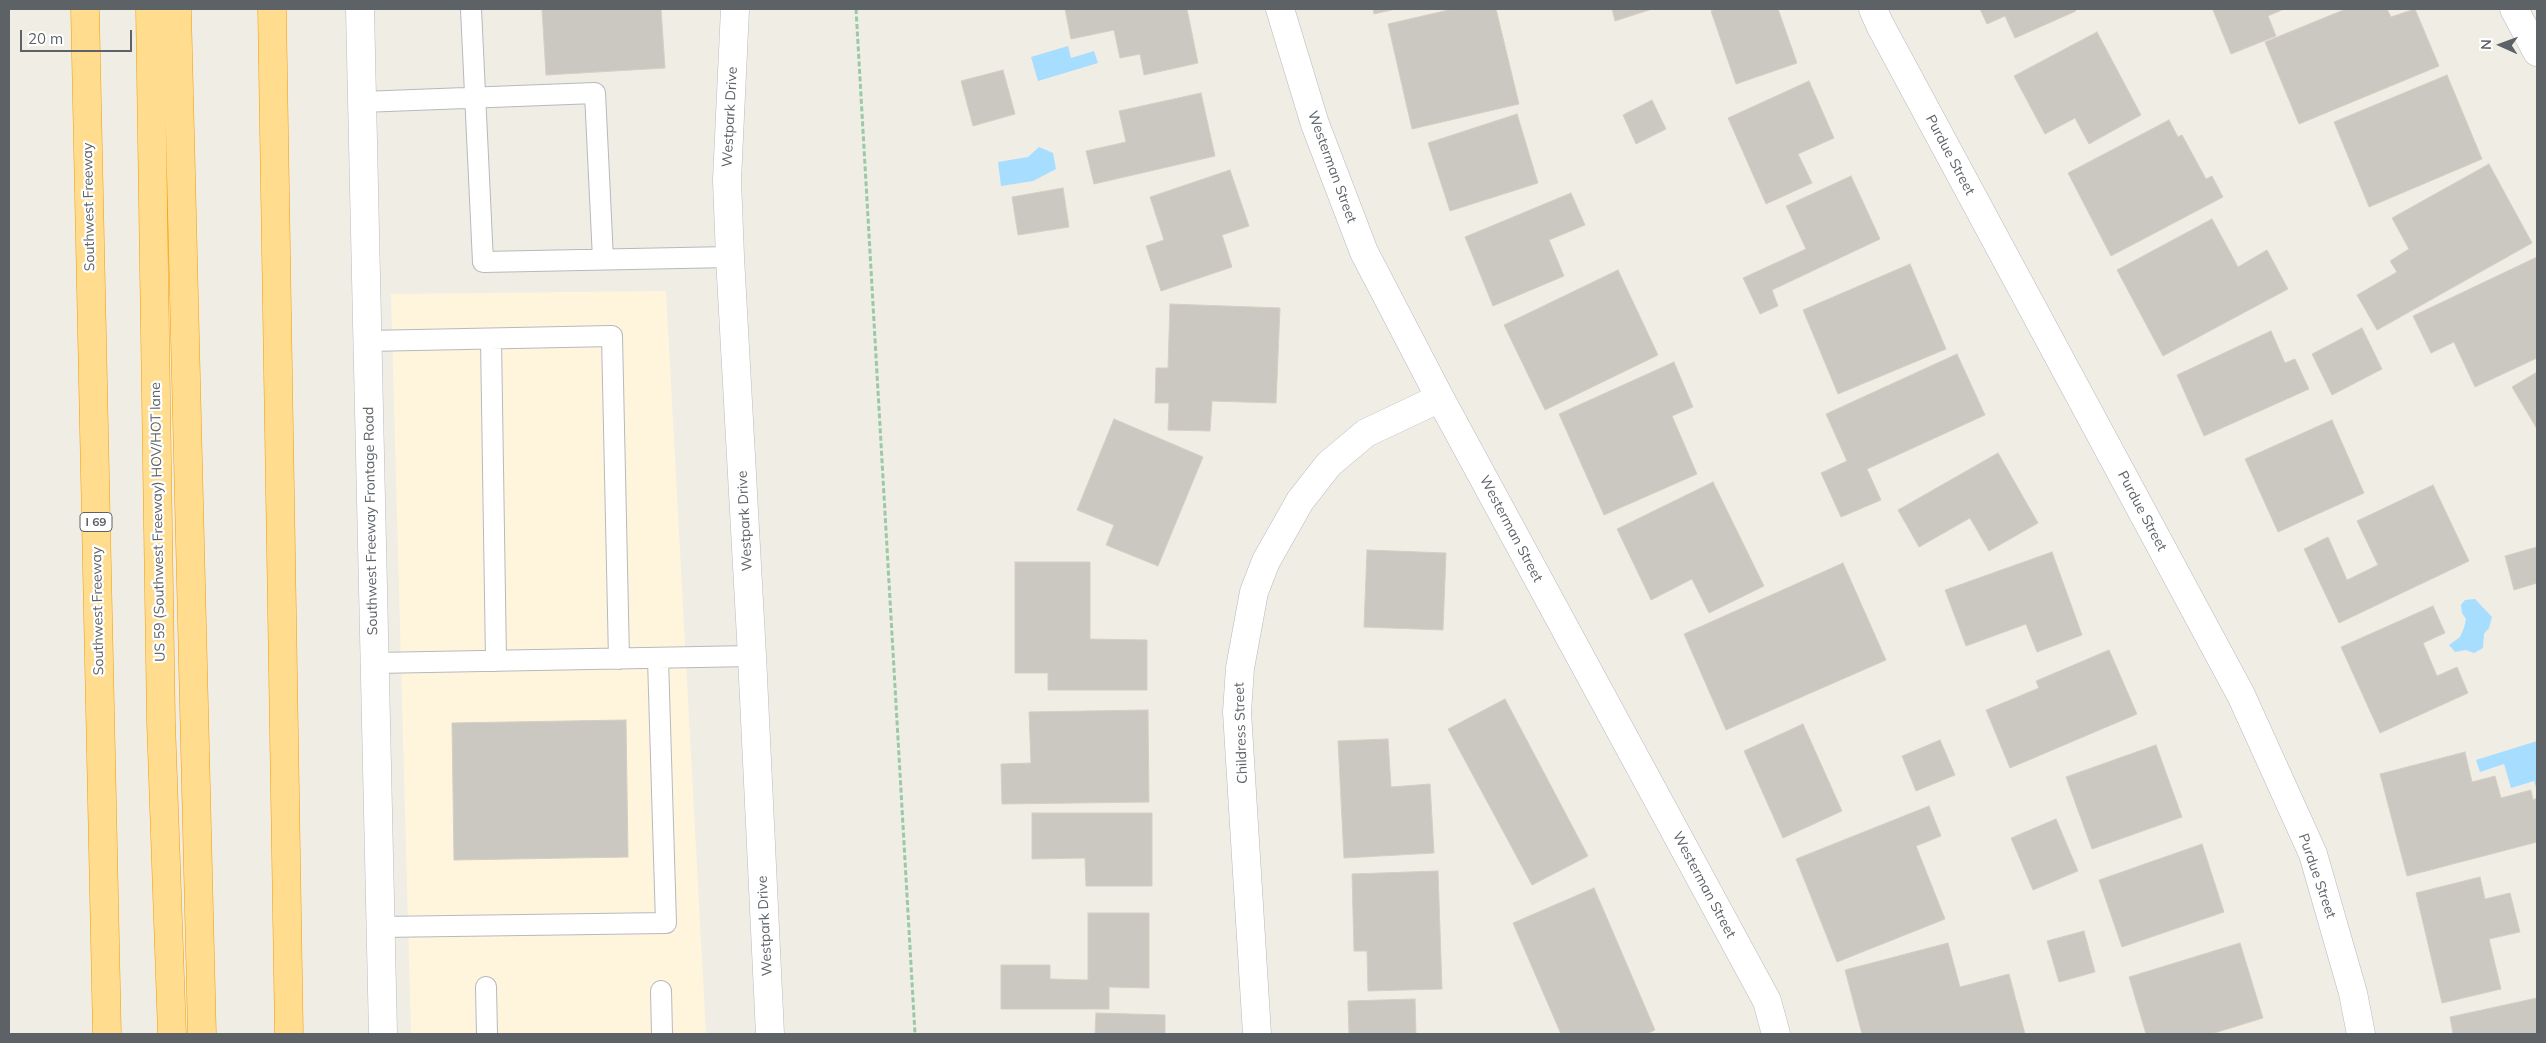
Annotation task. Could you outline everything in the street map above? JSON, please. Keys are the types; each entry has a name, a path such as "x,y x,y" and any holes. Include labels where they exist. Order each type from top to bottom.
{"highway":[{"name":"Southwest Freeway","path":"85,9 106,1034"},
{"name":"US 59 (Southwest Freeway) HOV/HOT lane","path":"150,9 161,722 172,1034"},
{"path":"177,9 202,1034"},
{"path":"272,9 289,1034"}],"street":[{"name":"Southwest Freeway Frontage Road","path":"360,9 383,1034"},
{"name":"Westpark Drive","path":"736,9 727,180 770,1034"},
{"name":"Westerman Street","path":"1280,9 1315,124 1364,252 1440,398 1767,1000 1776,1034"},
{"name":"Purdue Street","path":"1873,9 2241,695 2313,854 2353,993 2361,1034"},
{"path":"2514,9 2537,52"},
{"name":"Childress Street","path":"1257,1034 1237,712 1240,668 1254,592 1266,561 1300,501 1329,464 1366,433 1440,398"}],"lane":[{"path":"471,9 483,262 730,257"},
{"path":"362,102 595,93 603,259"},
{"path":"367,341 612,336 619,659"},
{"path":"491,339 496,661"},
{"path":"375,663 752,656"},
{"path":"380,927 666,923 658,658"},
{"path":"486,987 487,1034"},
{"path":"661,991 662,1034"}],"path":[{"path":"856,9 915,1034"}],"shaded area":[{"path":"666,291 706,1034 411,1034 391,294"}],"water":[{"path":"1068,46 1071,58 1094,51 1098,63 1038,81 1031,57"},
{"path":"1039,147 1053,153 1056,169 1033,181 1001,186 998,162 1028,157"},
{"path":"2475,599 2492,617 2489,628 2484,634 2483,648 2474,653 2466,650 2455,652 2449,645 2460,637 2464,628 2466,619 2462,613 2461,605 2465,600"},
{"path":"2537,741 2537,791 2534,781 2511,788 2504,764 2480,772 2476,760"}],"building":[{"path":"542,9 661,9 665,68 546,75"},
{"path":"1065,9 1187,9 1198,63 1144,75 1140,54 1120,58 1114,30 1071,39"},
{"path":"1373,9 1396,9 1374,14"},
{"path":"1453,9 1496,9 1519,104 1412,129 1388,24"},
{"path":"1612,9 1652,9 1615,21"},
{"path":"1717,9 1778,9 1797,63 1736,84 1711,11"},
{"path":"1980,9 2075,9 2076,11 2015,38 2005,16 1987,24"},
{"path":"2284,9 2268,16 2276,36 2231,54 2213,10"},
{"path":"2346,9 2387,9 2391,17 2415,9 2439,66 2299,124 2265,42"},
{"path":"2097,32 2141,115 2089,144 2075,118 2045,134 2014,76"},
{"path":"1003,70 1015,114 973,126 961,81"},
{"path":"2447,75 2482,159 2369,207 2334,122"},
{"path":"1809,81 1834,138 1798,154 1812,183 1766,204 1728,118"},
{"path":"1201,93 1215,156 1094,184 1086,151 1126,142 1119,111"},
{"path":"1652,100 1666,129 1636,144 1623,115"},
{"path":"1517,114 1538,183 1450,211 1428,143"},
{"path":"2169,120 2178,137 2182,135 2206,179 2212,176 2223,197 2111,256 2068,173"},
{"path":"2489,164 2532,243 2377,330 2357,295 2397,272 2390,261 2409,249 2392,218"},
{"path":"1230,170 1249,226 1222,235 1232,267 1161,291 1146,246 1164,240 1150,197"},
{"path":"1851,176 1880,239 1772,290 1778,306 1760,314 1743,278 1806,249 1786,206"},
{"path":"1063,188 1069,227 1018,235 1012,197"},
{"path":"1571,193 1585,225 1549,240 1564,276 1493,306 1465,237"},
{"path":"2212,219 2238,267 2267,250 2288,289 2163,356 2117,270"},
{"path":"2537,257 2537,358 2475,387 2454,342 2431,353 2413,316"},
{"path":"1910,264 1946,349 1838,394 1803,310"},
{"path":"1618,270 1658,355 1545,410 1504,325"},
{"path":"1170,304 1280,308 1276,403 1212,401 1210,431 1168,430 1169,403 1155,403 1156,368 1168,368"},
{"path":"2362,328 2382,369 2332,395 2312,354"},
{"path":"2271,331 2285,363 2295,359 2309,389 2204,436 2177,375"},
{"path":"1957,354 1985,415 1867,469 1881,500 1841,517 1821,473 1847,461 1826,414"},
{"path":"1674,362 1693,407 1672,416 1697,474 1604,515 1559,414"},
{"path":"2537,372 2537,429 2512,387"},
{"path":"1114,419 1203,457 1158,566 1106,545 1114,525 1077,510"},
{"path":"2332,420 2364,493 2278,532 2245,459"},
{"path":"1998,453 2038,523 1989,551 1970,518 1919,547 1898,510"},
{"path":"1713,482 1764,586 1709,613 1692,579 1651,600 1617,529"},
{"path":"2433,485 2469,561 2339,623 2304,549 2328,537 2347,580 2378,565 2357,521"},
{"path":"2537,547 2537,583 2514,590 2505,556"},
{"path":"1367,550 1446,553 1443,630 1364,627"},
{"path":"2052,552 2082,635 2037,652 2026,624 1966,646 1945,590"},
{"path":"1015,562 1090,562 1090,639 1147,640 1147,690 1048,690 1048,673 1015,673"},
{"path":"1843,563 1886,660 1726,730 1684,634"},
{"path":"2433,606 2445,633 2423,643 2437,676 2457,667 2468,693 2380,733 2341,647"},
{"path":"2109,650 2137,714 2010,768 1986,710 2039,688 2036,681"},
{"path":"1505,699 1588,856 1532,885 1448,729"},
{"path":"1148,710 1149,802 1002,804 1001,764 1031,763 1029,712"},
{"path":"626,720 628,857 454,860 452,723"},
{"path":"1803,724 1842,811 1783,838 1744,751"},
{"path":"1388,739 1391,787 1430,784 1434,853 1344,858 1338,741"},
{"path":"1940,740 1955,775 1916,791 1902,756"},
{"path":"2156,745 2182,817 2092,849 2066,777"},
{"path":"2465,752 2472,782 2495,776 2501,798 2531,790 2533,800 2537,798 2537,842 2407,876 2380,774"},
{"path":"1929,806 1941,836 1916,846 1945,919 1837,962 1796,859"},
{"path":"1032,813 1152,813 1152,886 1086,886 1085,858 1032,859"},
{"path":"2056,819 2078,871 2033,890 2011,838"},
{"path":"2202,844 2224,912 2122,947 2099,880"},
{"path":"1438,871 1442,989 1368,991 1367,951 1354,951 1352,874"},
{"path":"2480,877 2485,899 2510,893 2520,932 2489,939 2501,989 2442,1003 2416,893"},
{"path":"1594,888 1655,1030 1646,1034 1561,1034 1513,923"},
{"path":"1088,913 1149,913 1149,988 1109,987 1109,1009 1001,1009 1001,965 1050,965 1050,979 1088,980"},
{"path":"2084,931 2095,972 2059,982 2047,941"},
{"path":"1948,943 1960,987 2009,974 2025,1034 1862,1034 1845,970"},
{"path":"2240,943 2263,1018 2211,1034 2146,1034 2129,977"},
{"path":"2537,998 2537,1034 2453,1034 2450,1017"},
{"path":"1415,999 1416,1034 1349,1034 1348,1001"},
{"path":"1096,1013 1165,1015 1165,1034 1095,1034"}]}
